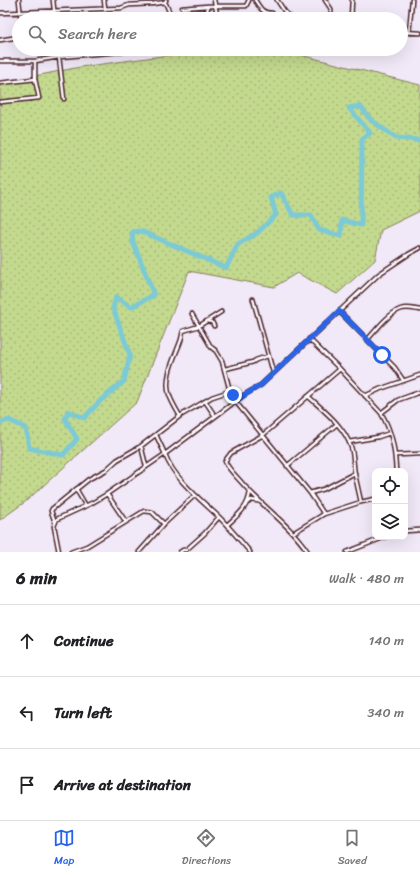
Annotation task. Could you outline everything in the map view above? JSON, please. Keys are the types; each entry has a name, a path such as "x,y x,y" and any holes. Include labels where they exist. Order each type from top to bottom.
{"street":[{"path":"19,0 20,12"},
{"path":"53,0 54,11"},
{"path":"104,0 105,8"},
{"path":"214,0 217,12"},
{"path":"182,8 246,6 249,0"},
{"path":"254,0 264,12"},
{"path":"277,0 285,12"},
{"path":"325,0 331,9 331,12"},
{"path":"351,12 352,0"},
{"path":"412,0 409,33 420,33"},
{"path":"37,12 122,8 129,5 152,4 166,1 169,12"},
{"path":"207,12 208,6"},
{"path":"0,13 12,13"},
{"path":"0,40 12,38"},
{"path":"0,61 35,60 70,56"},
{"path":"60,57 64,99"},
{"path":"0,102 39,98 35,79 35,60"},
{"path":"0,83 35,79"},
{"path":"55,522 58,518 86,506 107,494 235,401 261,385 273,372 379,274 408,254 420,248"},
{"path":"253,299 273,372"},
{"path":"368,340 384,322 400,309 406,308 420,310"},
{"path":"339,311 395,368 403,380"},
{"path":"180,416 169,395 168,384 169,371 183,331 199,326 221,312"},
{"path":"192,314 211,347 216,351 222,361 230,391 235,401 310,493 324,514"},
{"path":"206,321 209,320 214,326"},
{"path":"309,339 340,369 381,414 389,428 396,455 396,468"},
{"path":"225,368 253,362 268,356"},
{"path":"308,552 293,533 258,501 235,476 225,460 231,453 263,435 340,369"},
{"path":"365,396 403,380 420,375"},
{"path":"59,552 54,526 55,522 51,510 89,479 106,470 117,460 141,446 180,416 212,396 230,391"},
{"path":"381,414 398,400 420,392"},
{"path":"308,396 337,424 349,442 354,459 360,502"},
{"path":"205,401 215,416"},
{"path":"287,466 337,424"},
{"path":"349,442 390,433"},
{"path":"156,435 164,454 173,468 195,495 227,525 250,552"},
{"path":"141,446 146,466"},
{"path":"396,455 420,454"},
{"path":"310,493 324,489 355,473"},
{"path":"76,489 86,506"},
{"path":"227,525 239,514 248,502 250,492"},
{"path":"107,494 126,522"},
{"path":"139,552 164,524 195,495"},
{"path":"248,502 252,500 258,501"},
{"path":"293,533 324,514 372,500"},
{"path":"71,552 86,546 142,512 150,511 155,514 164,524"},
{"path":"180,552 186,550 205,533 219,517"},
{"path":"408,531 420,530"},
{"path":"348,552 378,540"}],"green space":[{"path":"162,56 305,56 420,85 420,211 381,230 375,260 337,294 297,273 274,287 189,271 137,402 25,502 0,520 0,83 80,67"}],"waterway":[{"path":"0,423 9,420 26,428 29,448 63,455 77,439 65,419 68,411 84,418 100,401 124,381 130,355 113,308 116,297 131,307 154,295 133,242 132,232 141,231 226,268 238,244 257,233 276,215 271,197 281,193 293,215 311,215 319,230 341,236 342,220 361,225 362,139 370,133 349,108 360,106 371,120 396,138 420,140"}],"route":[{"path":"233,395 235,401 261,385 339,311 382,355"}]}
